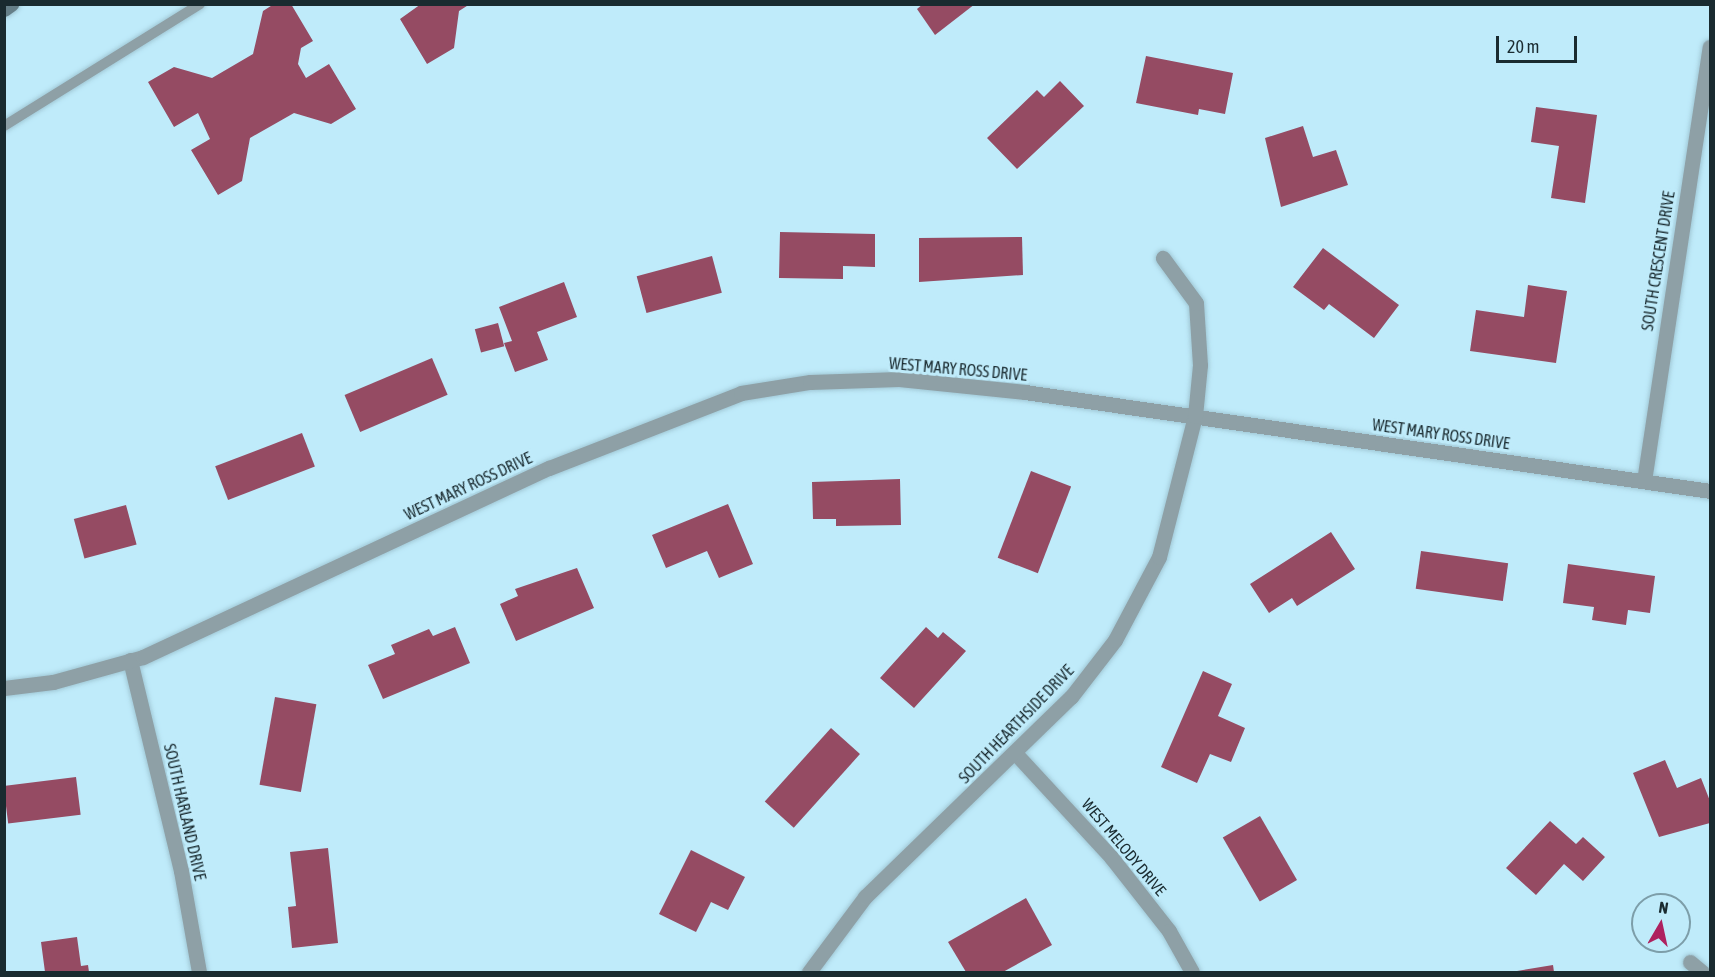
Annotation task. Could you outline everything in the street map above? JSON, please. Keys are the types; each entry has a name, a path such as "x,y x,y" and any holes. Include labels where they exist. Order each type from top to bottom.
{"main road":[{"path":"4,9 11,4"}],"street":[{"name":"SOUTH CRESCENT DRIVE","path":"1644,481 1710,47"},
{"name":"SOUTH HEARTHSIDE DRIVE","path":"808,972 865,897 1017,754 1115,640 1159,556 1195,416 1200,320 1185,283 1163,258"},
{"name":"WEST MARY ROSS DRIVE","path":"4,688 53,682 130,660 549,468 741,393 810,382 899,379 1195,416 1710,491"},
{"name":"SOUTH HARLAND DRIVE","path":"130,660 181,870 199,972"},
{"name":"WEST MELODY DRIVE","path":"1017,754 1111,857 1169,931 1191,972"},
{"path":"1690,962 1702,972"}],"lane":[{"path":"4,126 200,4"}],"building":[{"path":"274,4 291,4 313,41 301,48 298,64 306,78 329,64 356,109 331,124 294,113 250,138 242,181 218,195 191,150 210,139 198,113 174,127 148,82 174,67 212,78 253,54 263,11"},
{"path":"421,4 470,4 459,11 454,48 427,64 400,19"},
{"path":"923,4 975,4 935,35 917,9"},
{"path":"1146,56 1233,73 1225,114 1199,109 1198,115 1136,103"},
{"path":"1060,81 1084,106 1017,169 987,138 1037,90 1044,97"},
{"path":"1536,107 1597,115 1585,203 1551,198 1559,146 1531,142"},
{"path":"1303,126 1313,157 1336,150 1348,185 1281,207 1265,138"},
{"path":"780,232 875,234 875,267 843,266 843,279 779,278"},
{"path":"1022,237 1023,275 919,282 919,238"},
{"path":"1323,248 1399,305 1374,338 1329,304 1324,310 1293,287"},
{"path":"712,256 722,293 646,313 637,276"},
{"path":"564,282 577,317 537,332 548,360 515,372 504,343 512,341 499,307"},
{"path":"1528,285 1567,291 1556,363 1470,351 1476,310 1524,317"},
{"path":"498,323 504,346 481,352 475,329"},
{"path":"432,358 448,395 360,432 345,395"},
{"path":"302,433 315,467 228,500 215,466"},
{"path":"1031,471 1071,486 1038,573 998,558"},
{"path":"900,479 901,525 836,526 836,519 813,519 812,482"},
{"path":"728,504 753,564 719,578 707,551 666,568 652,535"},
{"path":"126,505 137,545 84,559 74,519"},
{"path":"1331,532 1355,569 1297,606 1292,598 1269,613 1250,584"},
{"path":"1421,551 1508,563 1503,601 1416,589"},
{"path":"1568,564 1655,576 1650,613 1628,610 1626,625 1592,620 1594,607 1563,603"},
{"path":"577,568 594,608 516,641 500,604 518,596 515,589"},
{"path":"455,627 470,663 383,699 368,665 395,654 391,645 429,629 433,636"},
{"path":"926,627 938,638 943,632 966,651 914,708 880,678"},
{"path":"1203,671 1232,684 1218,716 1245,728 1231,762 1210,754 1197,783 1161,767"},
{"path":"275,697 316,704 301,792 260,785"},
{"path":"831,728 860,754 794,828 765,802"},
{"path":"1665,760 1677,788 1701,778 1710,801 1710,823 1659,837 1633,773"},
{"path":"76,777 81,815 8,824 4,786"},
{"path":"1260,816 1297,880 1260,902 1223,838"},
{"path":"1550,821 1576,844 1583,837 1605,857 1583,881 1564,864 1536,895 1506,868"},
{"path":"328,848 338,943 292,948 288,907 296,906 290,852"},
{"path":"691,850 745,877 728,910 711,902 696,932 659,914"},
{"path":"1026,898 1052,945 1003,972 966,972 948,942"},
{"path":"77,937 81,966 88,965 89,972 45,972 41,942"},
{"path":"1553,965 1554,972 1517,972 1517,971"}]}
